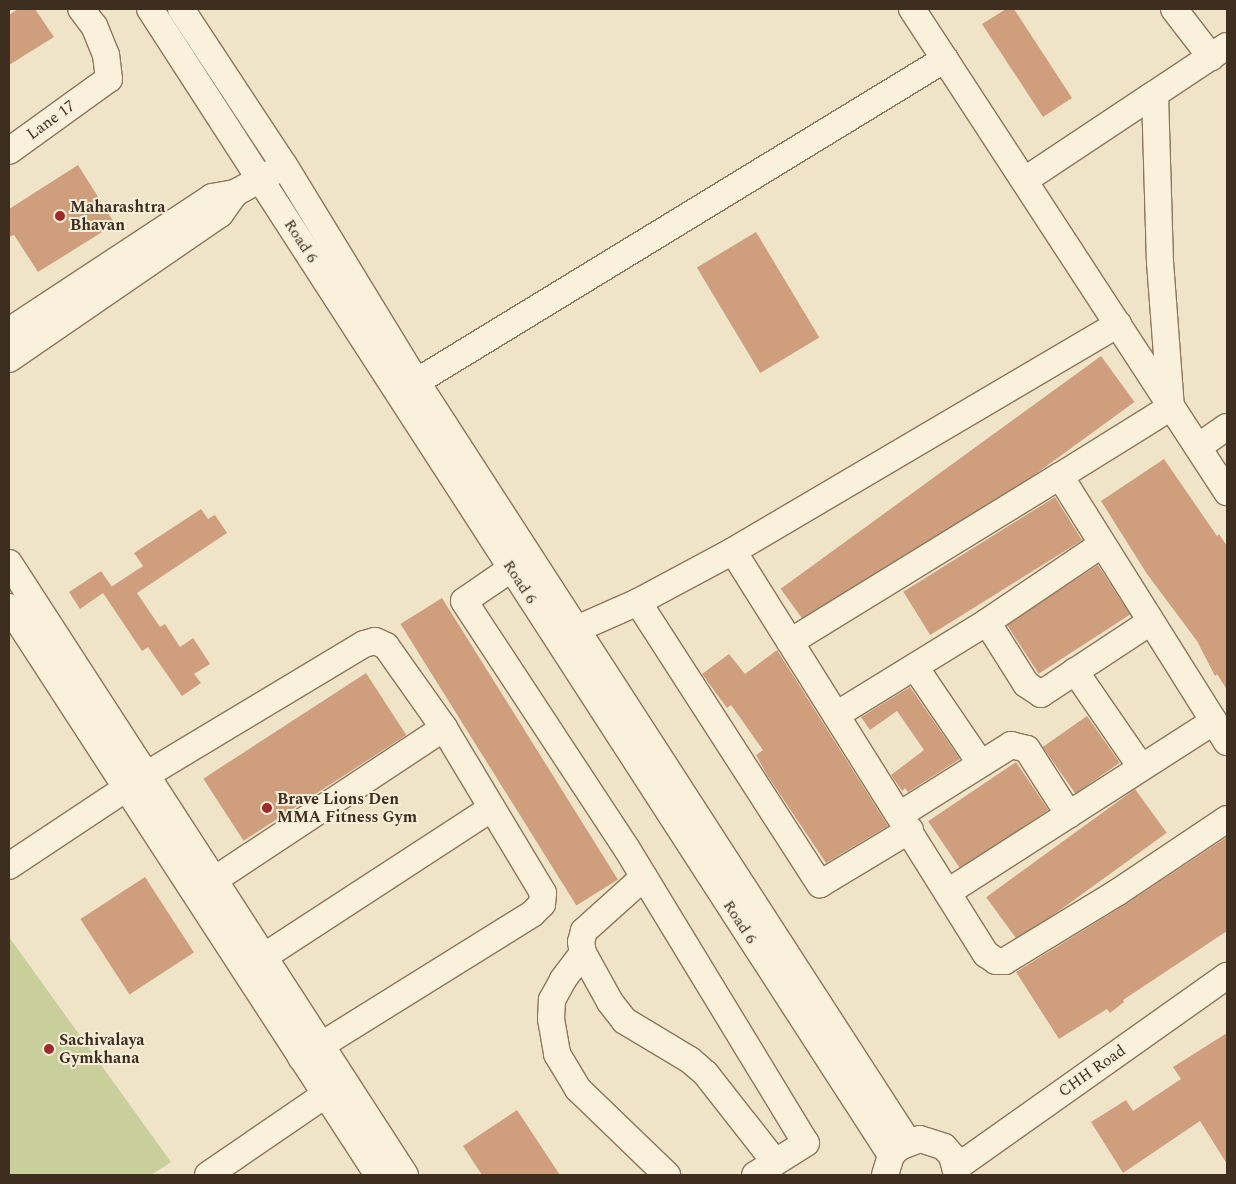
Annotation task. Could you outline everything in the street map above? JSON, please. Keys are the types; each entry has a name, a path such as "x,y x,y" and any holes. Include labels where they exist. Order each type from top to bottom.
{"street":[{"name":"Lane 17","path":"9,151 109,79 106,55 94,26 81,9"},
{"name":"Road 6","path":"150,9 261,179 577,629 895,1157"},
{"name":"Road 6","path":"181,9 284,165 407,387 512,568 895,1157"},
{"path":"1025,180 1219,51 1174,9"},
{"path":"918,12 945,59 1227,492"},
{"path":"407,387 945,59"},
{"path":"1155,94 1160,262 1171,408"},
{"path":"10,348 220,214 235,193 284,165"},
{"path":"577,629 638,602 733,551 1118,324"},
{"path":"790,642 1171,408"},
{"path":"1198,447 1227,426"},
{"path":"1060,476 1101,545 1227,742"},
{"path":"836,715 987,622 1101,545"},
{"path":"733,551 906,822 986,954 996,961 1005,961 1118,892 1227,819"},
{"path":"9,564 136,782 311,1053 405,1175"},
{"path":"512,568 464,601 644,877 806,1142 765,1169 706,1074 684,1056 625,1021 610,1002 583,953 581,942 584,931 644,877"},
{"path":"638,602 820,884 906,822 981,764 1011,745 1027,749 1069,814"},
{"path":"9,607 136,782"},
{"path":"987,622 1033,691 1041,694 1150,622"},
{"path":"9,866 136,782 364,644 375,641 386,646 400,662 444,728 543,893 542,904 532,914 311,1053"},
{"path":"915,666 981,764"},
{"path":"1075,671 1141,767"},
{"path":"948,892 1214,721"},
{"path":"204,887 444,728"},
{"path":"254,964 492,808"},
{"path":"583,953 552,1000 551,1019 557,1054 578,1089 667,1175"},
{"name":"CHH Road","path":"957,1171 1227,976"},
{"path":"311,1053 324,1095 378,1175"},
{"path":"208,1175 324,1095"},
{"path":"895,1157 933,1141 944,1147 957,1171"}],"green space":[{"name":"Sachivalaya Gymkhana","path":"9,937 171,1162 151,1175 9,1175"}],"building":[{"path":"18,9 35,9 54,37 9,65 9,15"},
{"path":"1006,9 1014,9 1072,98 1043,117 982,24"},
{"name":"Maharashtra Bhavan","path":"78,165 115,224 38,272 14,235 9,237 9,209"},
{"path":"756,232 819,337 760,373 697,268"},
{"path":"1101,356 1135,402 814,635 781,589"},
{"path":"1164,459 1217,536 1219,534 1227,546 1227,690 1217,674 1215,676 1197,641 1147,574 1101,501"},
{"path":"1055,497 1082,540 930,635 903,592"},
{"path":"201,509 208,519 215,515 227,533 137,593 160,627 165,624 180,647 193,638 210,664 194,674 201,683 182,696 148,647 142,651 103,593 80,609 69,592 101,571 112,587 143,566 134,553"},
{"path":"1098,565 1130,614 1039,674 1007,624"},
{"path":"442,598 618,880 576,906 400,624"},
{"path":"777,650 888,826 826,863 767,775 756,755 763,750 731,705 727,708 702,674 729,654 745,674"},
{"path":"366,673 406,735 244,841 203,779"},
{"path":"910,687 960,759 908,792 905,788 902,791 891,775 924,750 897,711 870,730 861,717"},
{"path":"1087,716 1120,763 1075,794 1043,747"},
{"path":"1016,762 1048,810 961,869 928,821"},
{"path":"1135,789 1167,833 1018,941 986,897"},
{"path":"1227,837 1227,931 1123,1000 1124,1002 1110,1013 1107,1009 1059,1039 1016,972 1126,904"},
{"path":"145,877 194,952 129,994 80,919"},
{"path":"1227,1033 1227,1164 1200,1121 1123,1173 1091,1122 1126,1100 1133,1111 1181,1079 1173,1067"},
{"path":"517,1110 560,1175 482,1175 463,1146"}],"place":[{"name":"Maharashtra Bhavan","path":"60,216"},
{"name":"Brave Lions Den MMA Fitness Gym","path":"267,808"},
{"name":"Sachivalaya Gymkhana","path":"49,1049"}]}
